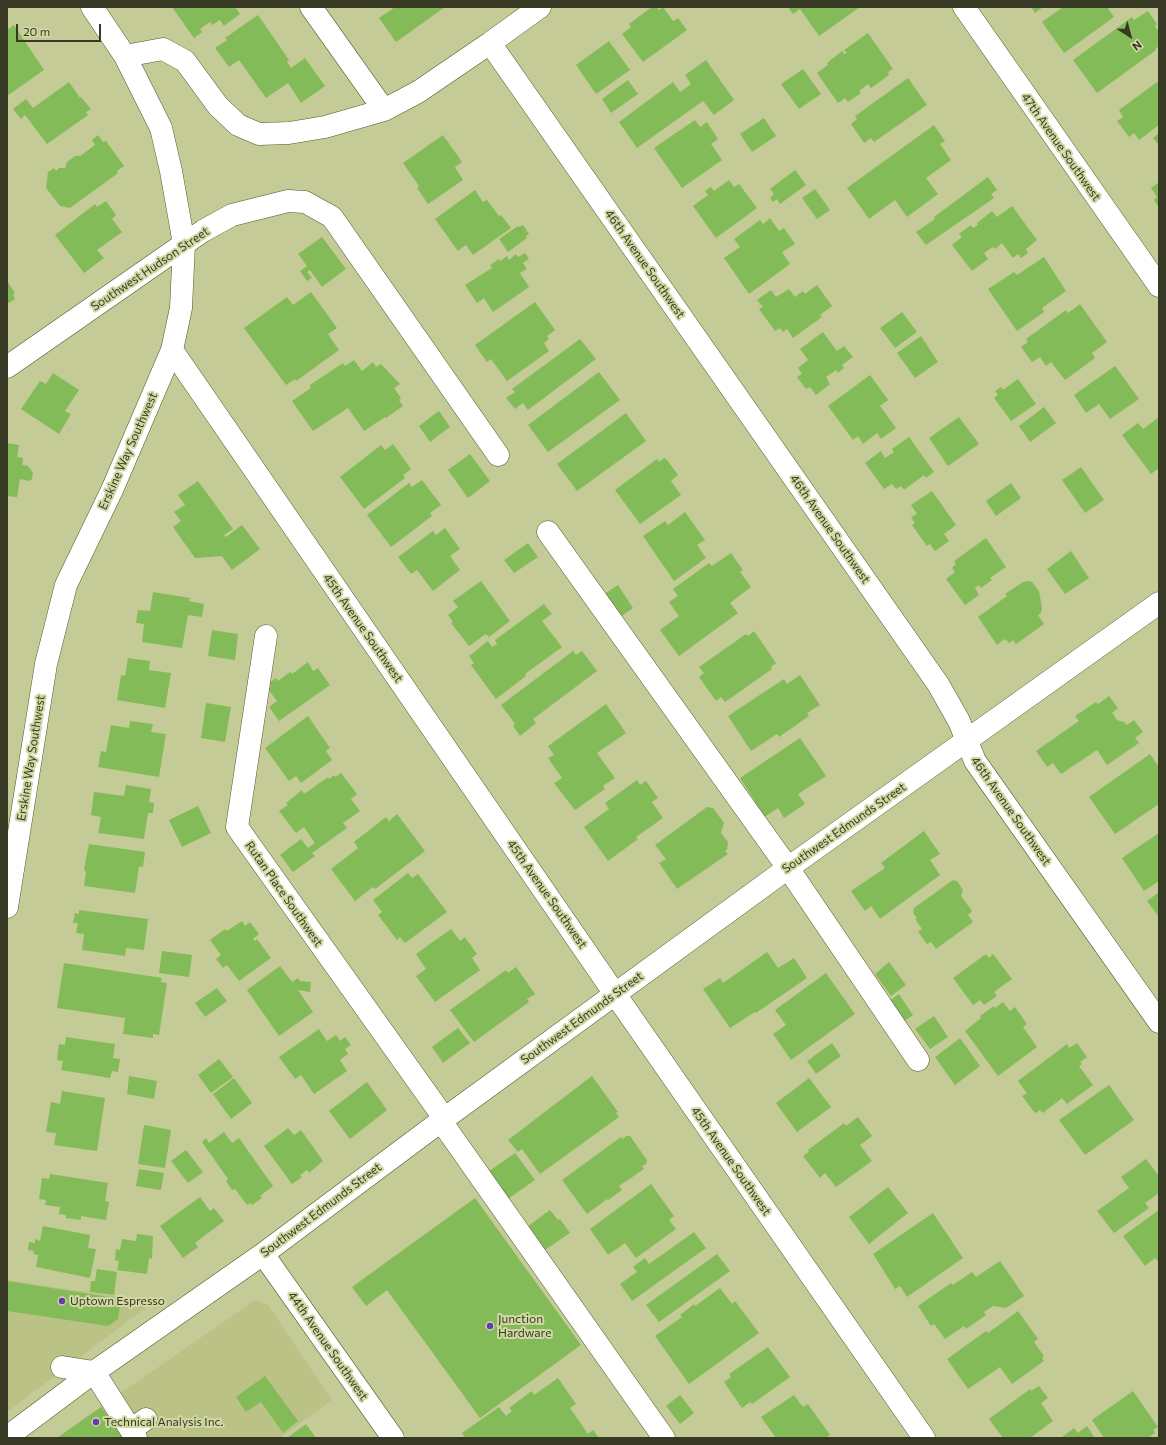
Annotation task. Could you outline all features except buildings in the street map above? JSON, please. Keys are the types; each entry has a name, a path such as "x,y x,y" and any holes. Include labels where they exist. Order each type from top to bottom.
{"street":[{"name":"Erskine Way Southwest","path":"7,907 46,664 66,585 112,490 172,350 181,308 184,244 171,171 161,128 125,56 92,7"},
{"path":"312,7 384,110"},
{"name":"47th Avenue Southwest","path":"964,7 1159,286"},
{"path":"125,56 163,49 185,61 218,106 238,125 259,134 289,133 325,127 384,110 418,92 490,43 534,9"},
{"name":"46th Avenue Southwest","path":"490,43 938,684 956,717 975,761 1159,1022"},
{"name":"Southwest Hudson Street","path":"7,367 203,231 232,215 288,201 305,202 332,217 498,455"},
{"name":"45th Avenue Southwest","path":"172,350 615,994 924,1438"},
{"path":"548,532 788,868 918,1060"},
{"name":"Southwest Edmunds Street","path":"7,1437 94,1372 263,1254 442,1120 788,868 1159,603"},
{"name":"Rutan Place Southwest","path":"266,636 237,827 664,1438"},
{"name":"44th Avenue Southwest","path":"263,1254 393,1438"},
{"path":"62,1367 94,1372 138,1429"}],"shaded area":[{"path":"7,1280 154,1302 7,1412"},
{"path":"255,1300 268,1305 332,1400 280,1438 56,1438"}],"place":[{"name":"Uptown Espresso","path":"62,1301"},
{"name":"Junction Hardware","path":"490,1326"},
{"name":"Technical Analysis Inc.","path":"96,1422"}]}
